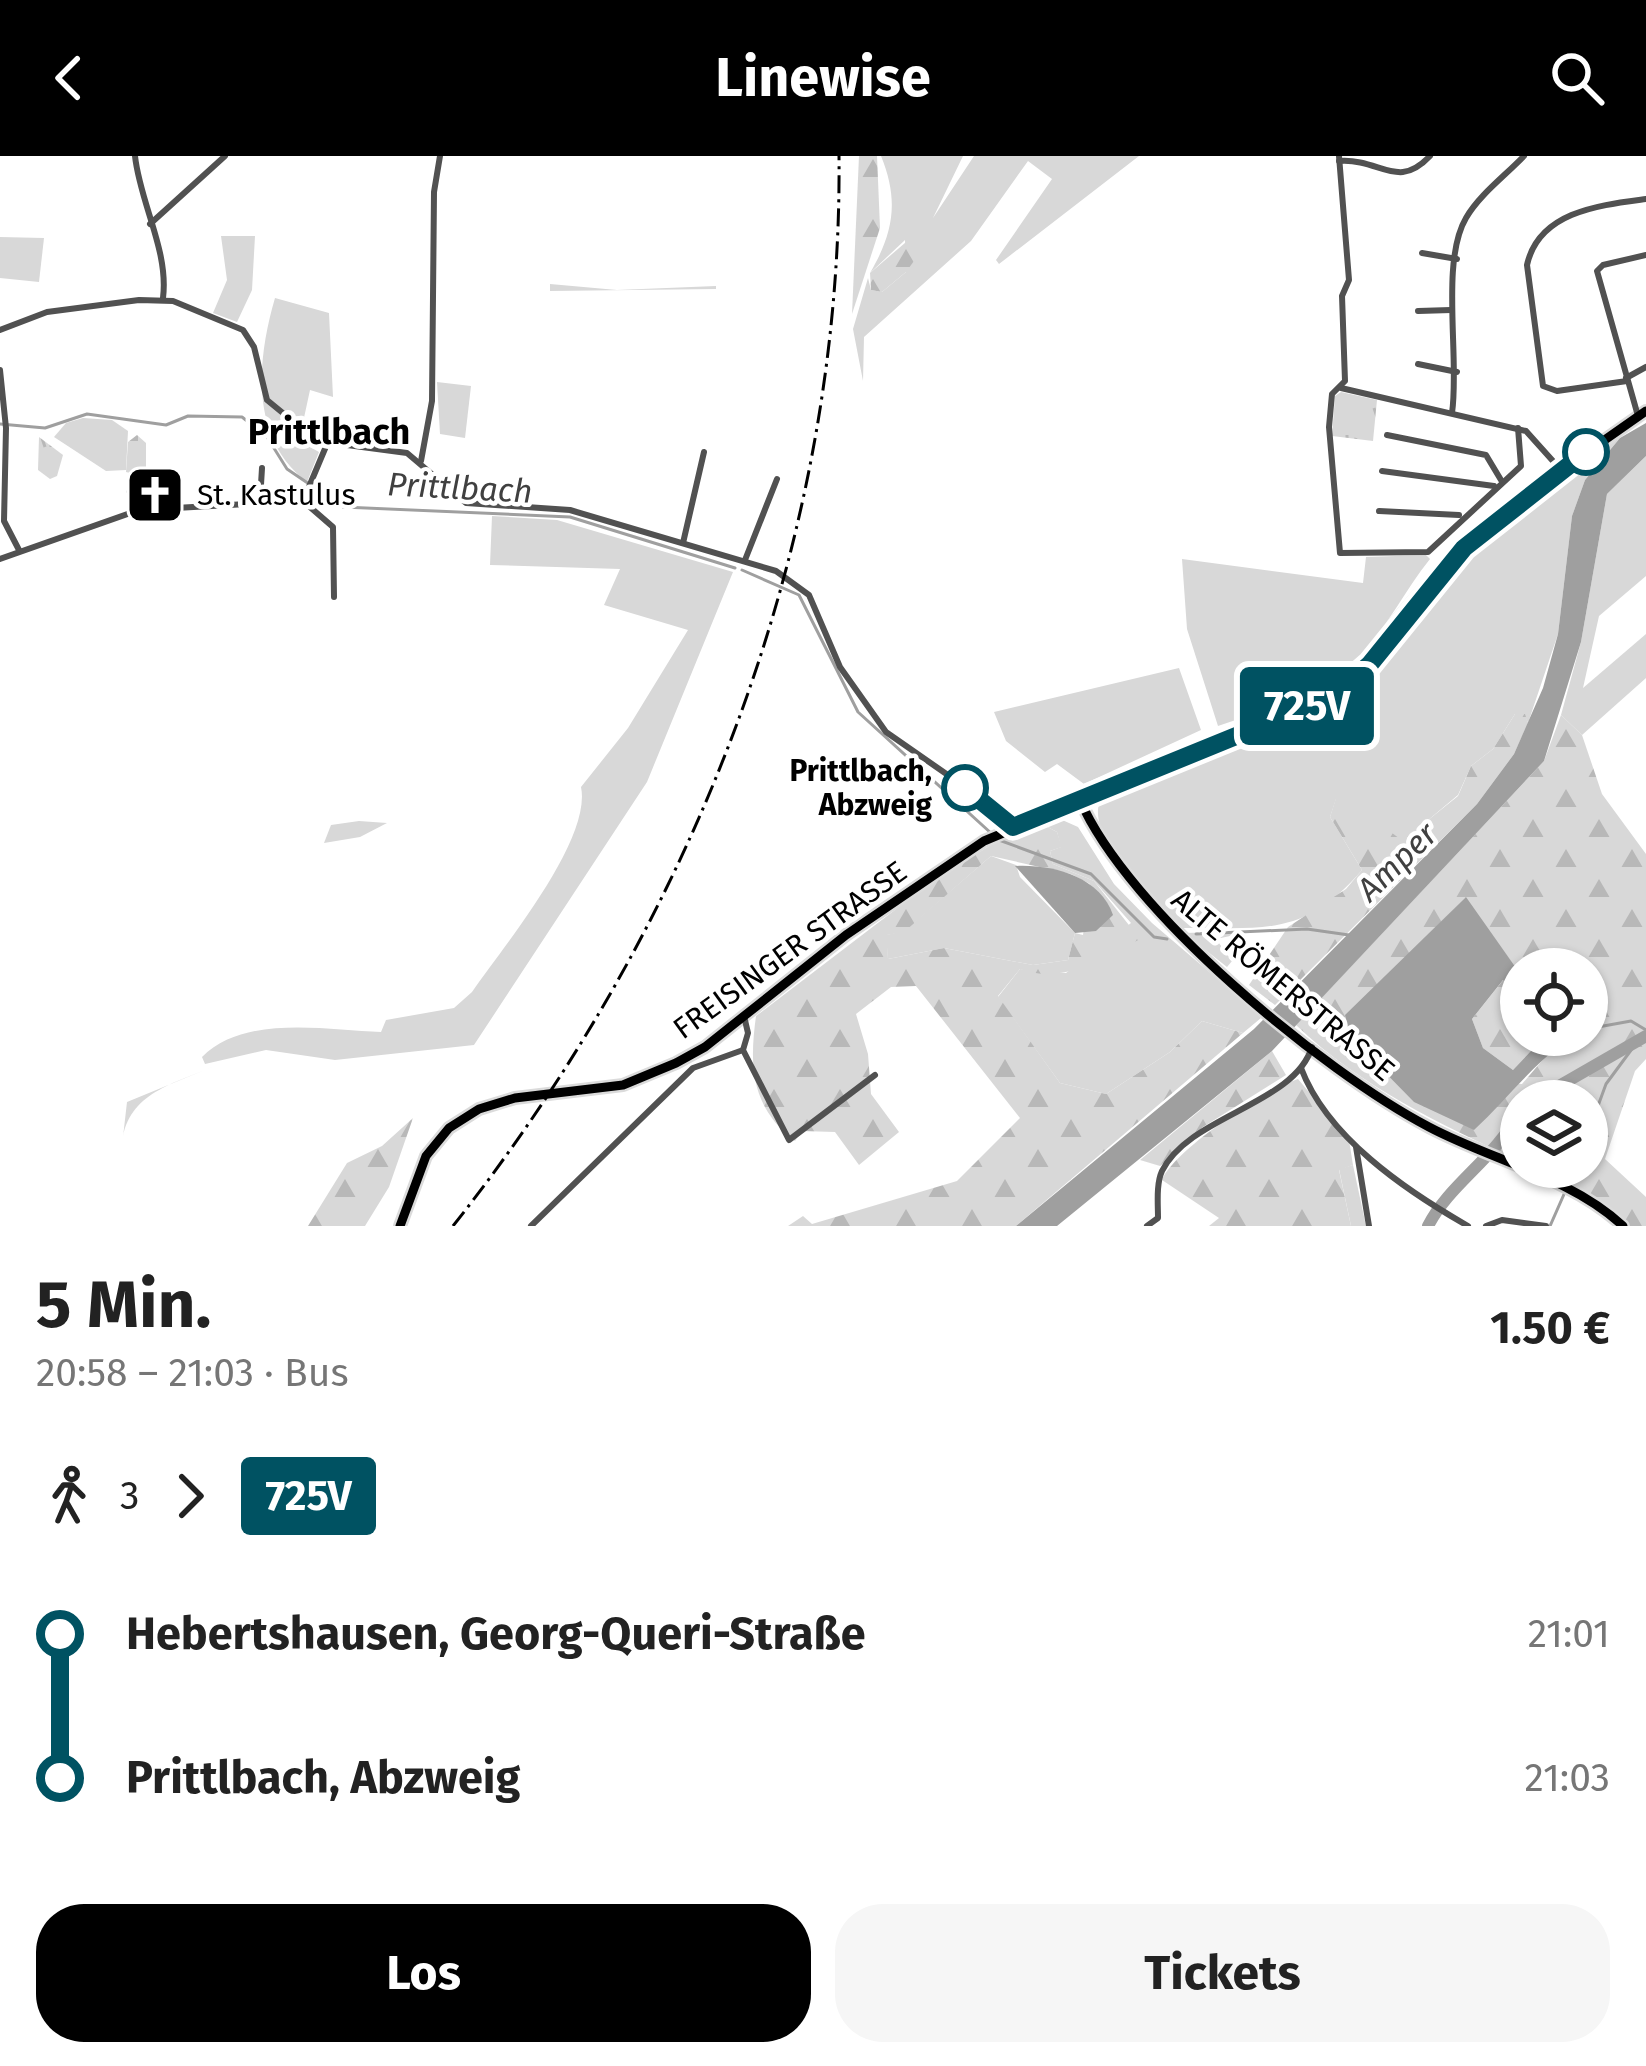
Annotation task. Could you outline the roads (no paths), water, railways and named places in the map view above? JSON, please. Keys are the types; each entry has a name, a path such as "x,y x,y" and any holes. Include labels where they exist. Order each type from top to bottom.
{"main road":[{"name":"FREISINGER STRASSE","path":"400,1226 423,1160 462,1118 515,1098 602,1089 648,1076 705,1047 846,935 994,836 1295,712 1347,684 1370,664 1464,548 1642,413"},
{"name":"ALTE RÖMERSTRASSE","path":"1081,800 1102,842 1146,899 1296,1034 1379,1100 1573,1192 1623,1226"}],"street":[{"path":"135,156 163,300"},
{"path":"150,224 225,156"},
{"path":"1341,388 1342,296 1349,280 1339,159 1362,160 1402,176 1414,172 1430,156"},
{"path":"1452,412 1457,372 1452,310 1467,216 1524,156"},
{"path":"421,461 433,401 439,160"},
{"path":"1646,199 1568,214 1533,247 1527,265 1543,386 1557,391 1627,380 1646,367"},
{"path":"1423,253 1457,259"},
{"path":"1642,413 1627,380 1597,272 1603,265 1646,254"},
{"path":"0,330 47,312 163,300 243,330 254,347 267,400 282,417 327,444 393,449 421,461 466,502 570,510 749,561 809,595 840,667 886,732 991,805 1013,827"},
{"path":"1418,311 1452,310"},
{"path":"1418,364 1457,372"},
{"path":"0,370 4,521 19,550"},
{"path":"1518,428 1515,437 1525,460 1428,552 1340,553 1329,428 1332,394 1341,388 1518,428 1533,436 1561,470"},
{"path":"1387,435 1486,455 1497,483"},
{"path":"303,500 327,444"},
{"path":"683,543 704,452"},
{"path":"260,501 262,467"},
{"path":"1382,470 1497,483"},
{"path":"749,561 777,479"},
{"path":"0,559 140,510 303,500 333,527 334,597"},
{"path":"1379,511 1462,516"},
{"path":"744,1016 748,1033 743,1050 789,1140 875,1075"},
{"path":"1147,1226 1158,1218 1163,1169 1182,1148 1300,1067 1312,1047"},
{"path":"531,1226 693,1068 743,1050"},
{"path":"1300,1067 1306,1085 1356,1145 1468,1226"},
{"path":"1356,1145 1369,1226"},
{"path":"1486,1226 1502,1220 1543,1225"}],"waterway":[{"name":"Prittlbach","path":"0,424 45,428 87,414 166,425 188,416 242,417 267,437 287,469 343,507 570,517 735,568"},
{"name":"Prittlbach","path":"742,570 799,595 858,712 992,834"},
{"name":"Prittlbach","path":"999,840 1091,874 1154,937 1167,939"},
{"name":"Prittlbach","path":"1196,934 1307,929 1349,935"},
{"path":"1608,1025 1631,1021 1646,1030"},
{"path":"1570,1080 1646,1036"},
{"path":"1608,1081 1640,1038"},
{"path":"1428,1226 1500,1140"},
{"path":"1550,1226 1567,1188"}],"railway":[{"path":"453,1226 538,1109 615,986 681,857 737,723 782,585 814,444 833,301 839,156"}],"place":[{"name":"St. Kastulus","path":"155,495"},
{"name":"Prittlbach, Abzweig","path":"965,788"}],"district":[{"name":"Prittlbach","path":"329,432"}],"water label":[{"name":"Amper","path":"1397,862"}]}
